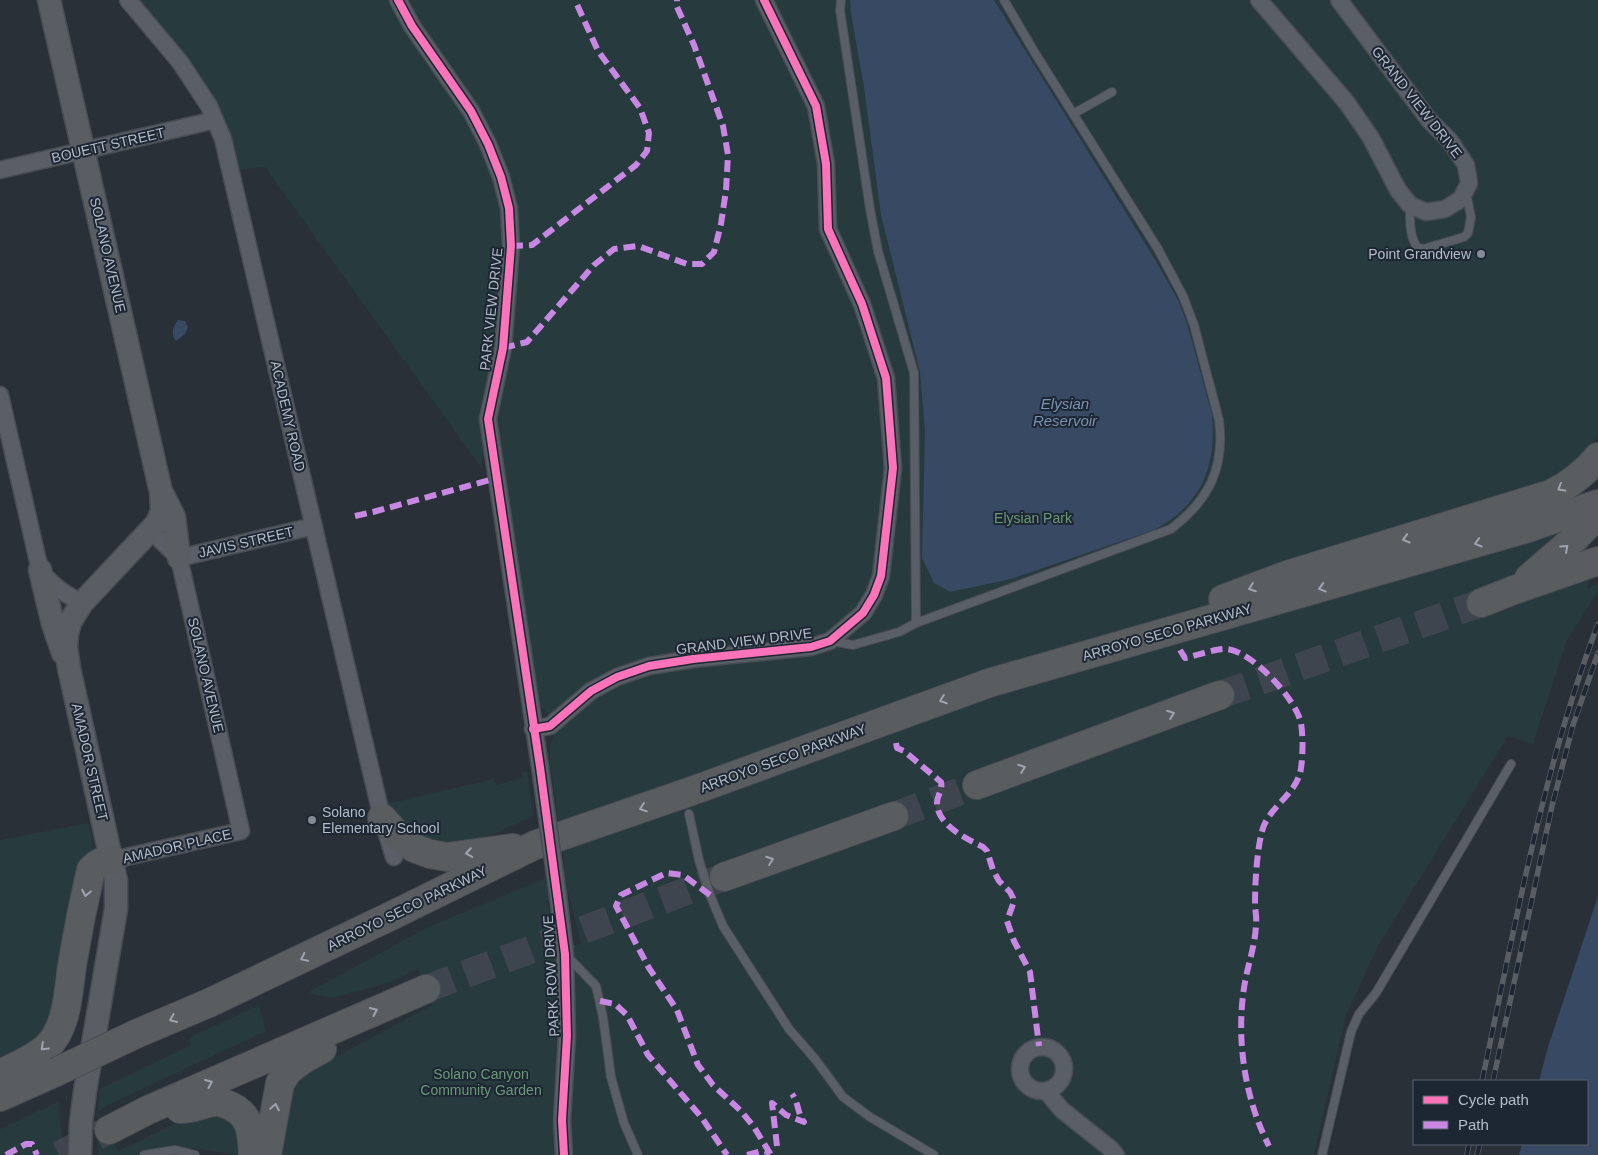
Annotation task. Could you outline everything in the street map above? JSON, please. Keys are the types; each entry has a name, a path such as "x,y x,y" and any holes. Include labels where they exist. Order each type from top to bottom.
{"highway":[{"path":"989,683 1287,575 1551,494 1563,488 1598,458"},
{"name":"ARROYO SECO PARKWAY","path":"0,1097 136,1034 209,1004 534,845 689,792 989,683 1525,530 1598,504"},
{"path":"1514,590 1574,539 1598,514"},
{"path":"1481,604 1514,590 1598,561"},
{"path":"977,785 1220,696"},
{"path":"724,876 894,816"},
{"path":"382,818 401,839 414,848 430,854 447,857 534,845"},
{"path":"0,1074 36,1055 48,1046 56,1034 66,1005 91,870 101,861 112,860"},
{"path":"109,1130 148,1110 426,989"},
{"path":"267,1155 280,1083 288,1071 302,1060 321,1050 349,1022"},
{"path":"148,1110 191,1109 217,1101 234,1107 246,1118 252,1132 253,1155"}],"main road":[{"name":"SOLANO AVENUE","path":"49,0 162,501 174,516 179,558"},
{"name":"AMADOR STREET","path":"80,1155 81,1122 85,1091 116,909 116,882 69,668 66,647 67,634 70,622 82,603 157,523 162,501"},
{"path":"40,570 53,624 69,668"}],"street":[{"name":"ACADEMY ROAD","path":"128,0 180,62 209,106 223,139 382,818 394,857"},
{"name":"PARK VIEW DRIVE","path":"398,0 412,26 471,111 488,144 501,176 509,208 511,246 503,348 488,419 540,767"},
{"name":"GRAND VIEW DRIVE","path":"534,729 550,726 591,691 617,677 649,666 693,659 811,647 830,641 862,613 874,595 882,576 893,468 886,378 862,304 828,229 826,164 816,106 764,0"},
{"path":"1259,0 1346,103 1371,138 1398,190 1410,205 1426,212 1444,209 1461,199 1466,190"},
{"name":"GRAND VIEW DRIVE","path":"1339,0 1429,120 1450,141 1466,165 1469,183 1466,190"},
{"name":"BOUETT STREET","path":"0,170 215,120"},
{"path":"0,395 40,570 61,593 82,603"},
{"name":"JAVIS STREET","path":"179,558 314,526"},
{"path":"150,531 179,558"},
{"name":"SOLANO AVENUE","path":"179,558 241,831"},
{"name":"PARK ROW DRIVE","path":"540,767 565,954 567,1036 562,1120 564,1155"},
{"name":"AMADOR PLACE","path":"112,860 241,831"},
{"path":"1046,1091 1062,1110 1116,1155"}],"lane":[{"path":"841,0 840,10 870,210 878,251 914,373 916,622"},
{"path":"830,641 853,645 899,632 916,622 1171,528 1198,506 1218,463 1221,434 1219,420 1194,325 1183,296 1158,249 1004,0"},
{"path":"1073,114 1112,92"},
{"path":"1410,205 1410,224 1415,243 1418,248 1423,249 1468,233 1472,217 1466,190"},
{"path":"1322,1155 1351,1032 1359,1014 1376,993 1511,764"},
{"path":"689,814 699,860 710,895 723,926 789,1029 816,1060 843,1097 870,1116 934,1155"},
{"path":"565,954 596,986 604,1018 611,1076 624,1123 638,1155"},
{"path":"144,1155 175,1150 195,1155"}],"green space":[{"name":"Elysian Park","path":"140,0 1598,0 1598,435 1582,458 1589,583 1587,590 1598,583 1598,592 1567,640 1533,744 1508,736 1378,946 1346,1015 1314,1155 282,1155 289,1092 301,1076 432,1005 418,969 391,982 332,998 307,993 428,927 565,870 550,763 550,745 554,736 548,713 541,708 503,484 482,456 483,470 265,167 237,170 230,134 219,106","holes":["568,892 581,943 554,954 549,908 546,901"]},
{"path":"527,771 533,816 496,833 457,846 435,846 406,832 386,804 494,779 496,785 522,778 521,773"},
{"path":"88,823 93,839 92,851 63,1002 46,1035 0,1064 0,840"},
{"path":"259,1005 266,1031 110,1104 98,1112 118,1151 195,1114 233,1114 240,1147 238,1155 193,1148 189,1155 98,1155 97,1131 99,1089 191,1045 189,1038"},
{"path":"58,1102 64,1155 0,1155 0,1129"}],"water":[{"name":"Elysian Reservoir","path":"850,0 994,0 1154,258 1178,300 1187,323 1212,415 1213,434 1212,451 1202,483 1184,509 1154,530 1011,579 950,592 934,583 922,558 925,430 920,372 881,215"},
{"path":"178,320 185,321 188,327 185,334 176,341 173,330"},
{"path":"1598,896 1598,1155 1519,1155 1522,1145 1588,1145 1588,1080 1539,1080 1548,1047"}],"tunnel":[{"path":"1220,695 1481,603"},
{"path":"894,816 977,785"},
{"path":"426,989 724,877"},
{"path":"59,1155 109,1130"}],"railway":[{"path":"1482,1080 1518,907 1545,793 1578,680 1598,624"},
{"path":"1493,1080 1552,806 1573,725 1598,653"},
{"path":"1467,1155 1469,1145"},
{"path":"1477,1155 1480,1145"}],"marked path":[{"path":"511,246 532,245 636,165 647,151 649,133 640,108 598,51 575,0"},
{"path":"503,348 527,342 594,265 614,249 638,246 687,264 702,264 714,252 721,224 726,190 728,155 723,126 694,45 677,7 677,0"},
{"path":"355,516 497,478"},
{"path":"1180,650 1185,658 1222,649 1236,651 1248,658 1282,689 1291,701 1301,723 1302,751 1299,777 1290,792 1272,812 1263,828 1261,836 1256,875 1255,933 1245,980 1242,1008 1241,1028 1244,1069 1254,1109 1269,1146"},
{"path":"896,743 897,748 904,751 941,782 937,799 939,813 955,831 987,851 999,881 1013,898 1013,904 1007,921 1014,941 1030,972 1039,1046"},
{"path":"710,895 683,875 666,873 621,895 616,906 649,968 677,1010 698,1065 713,1085 741,1111 754,1127 771,1155"},
{"path":"600,1001 615,1004 627,1015 648,1055 702,1118 727,1155"},
{"path":"777,1146 772,1103 786,1115 804,1122 792,1094"},
{"path":"6,1155 26,1144 32,1144 37,1155"},
{"path":"747,1155 762,1151 768,1152"}],"cycle path":[{"path":"398,0 412,26 471,111 488,144 501,177 509,208 511,246 503,348 488,419 540,767 565,954 567,1036 562,1120 564,1155"},
{"path":"533,729 550,726 591,691 617,677 649,666 693,659 811,647 830,641 863,613 874,595 881,576 893,468 886,378 862,304 828,229 826,164 816,106 764,0"}],"place":[{"name":"Point Grandview","path":"1481,254"},
{"name":"Solano Elementary School","path":"312,820"}],"park label":[{"name":"Solano Canyon Community Garden","path":"481,1082"}]}
